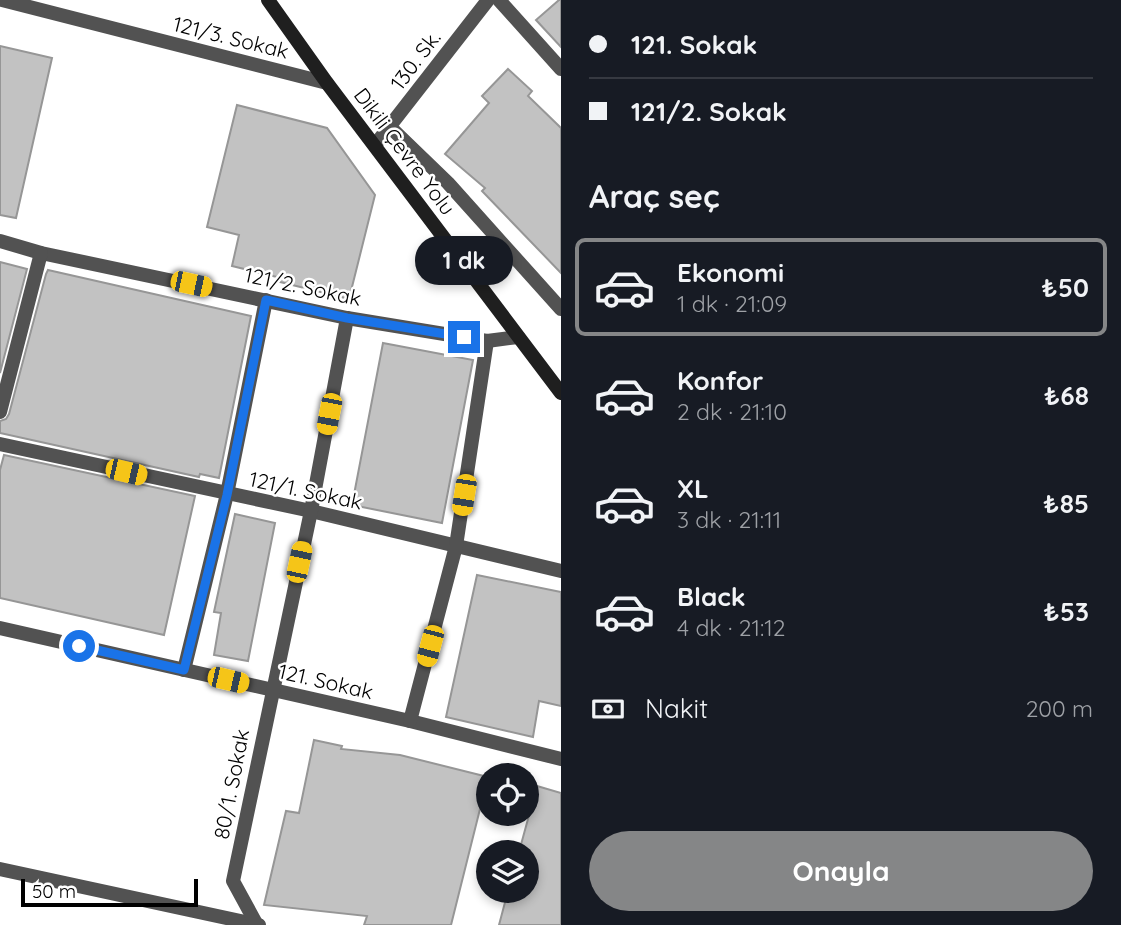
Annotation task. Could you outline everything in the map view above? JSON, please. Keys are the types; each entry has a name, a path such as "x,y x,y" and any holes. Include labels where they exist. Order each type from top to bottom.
{"main road":[{"name":"Dikili Çevre Yolu","path":"268,0 327,83 561,393"}],"street":[{"name":"121/3. Sokak","path":"2,0 327,83"},
{"name":"130. Sk.","path":"375,145 488,0"},
{"path":"499,0 561,68"},
{"path":"390,127 448,183 561,309"},
{"name":"121/2. Sokak","path":"0,241 41,253 347,318 487,341 518,337"},
{"path":"0,412 41,253"},
{"path":"184,670 227,495 266,300"},
{"name":"80/1. Sokak","path":"258,925 233,881 311,511 347,318"},
{"path":"410,721 456,546 487,341"},
{"name":"121/1. Sokak","path":"0,444 311,511 561,571"},
{"name":"121. Sokak","path":"0,628 410,721 561,759"},
{"path":"0,869 258,925"}],"building":[{"path":"561,0 561,47 536,20"},
{"path":"0,46 52,58 16,218 0,215"},
{"path":"508,69 532,91 528,96 561,128 561,273 482,191 485,188 445,154 489,103 482,96"},
{"path":"237,105 327,128 375,195 349,299 276,281 277,277 232,266 239,235 207,227"},
{"path":"0,262 27,269 0,373"},
{"path":"48,270 251,316 219,478 200,474 199,477 0,433 0,421 6,419 9,414"},
{"path":"383,343 473,360 442,523 352,505"},
{"path":"4,455 195,496 164,635 0,598 0,470"},
{"path":"235,514 275,523 248,661 214,655 221,613 214,612"},
{"path":"477,575 561,592 561,706 539,701 533,737 446,717"},
{"path":"314,740 342,746 341,749 400,755 476,774 476,825 451,925 364,925 367,916 264,905 286,811 299,813"},
{"path":"539,787 561,793 561,925 499,925 505,903 539,903 539,840 522,840 526,826 539,826"}],"route":[{"path":"79,646 184,670 227,495 266,300 347,318 464,337"}]}
